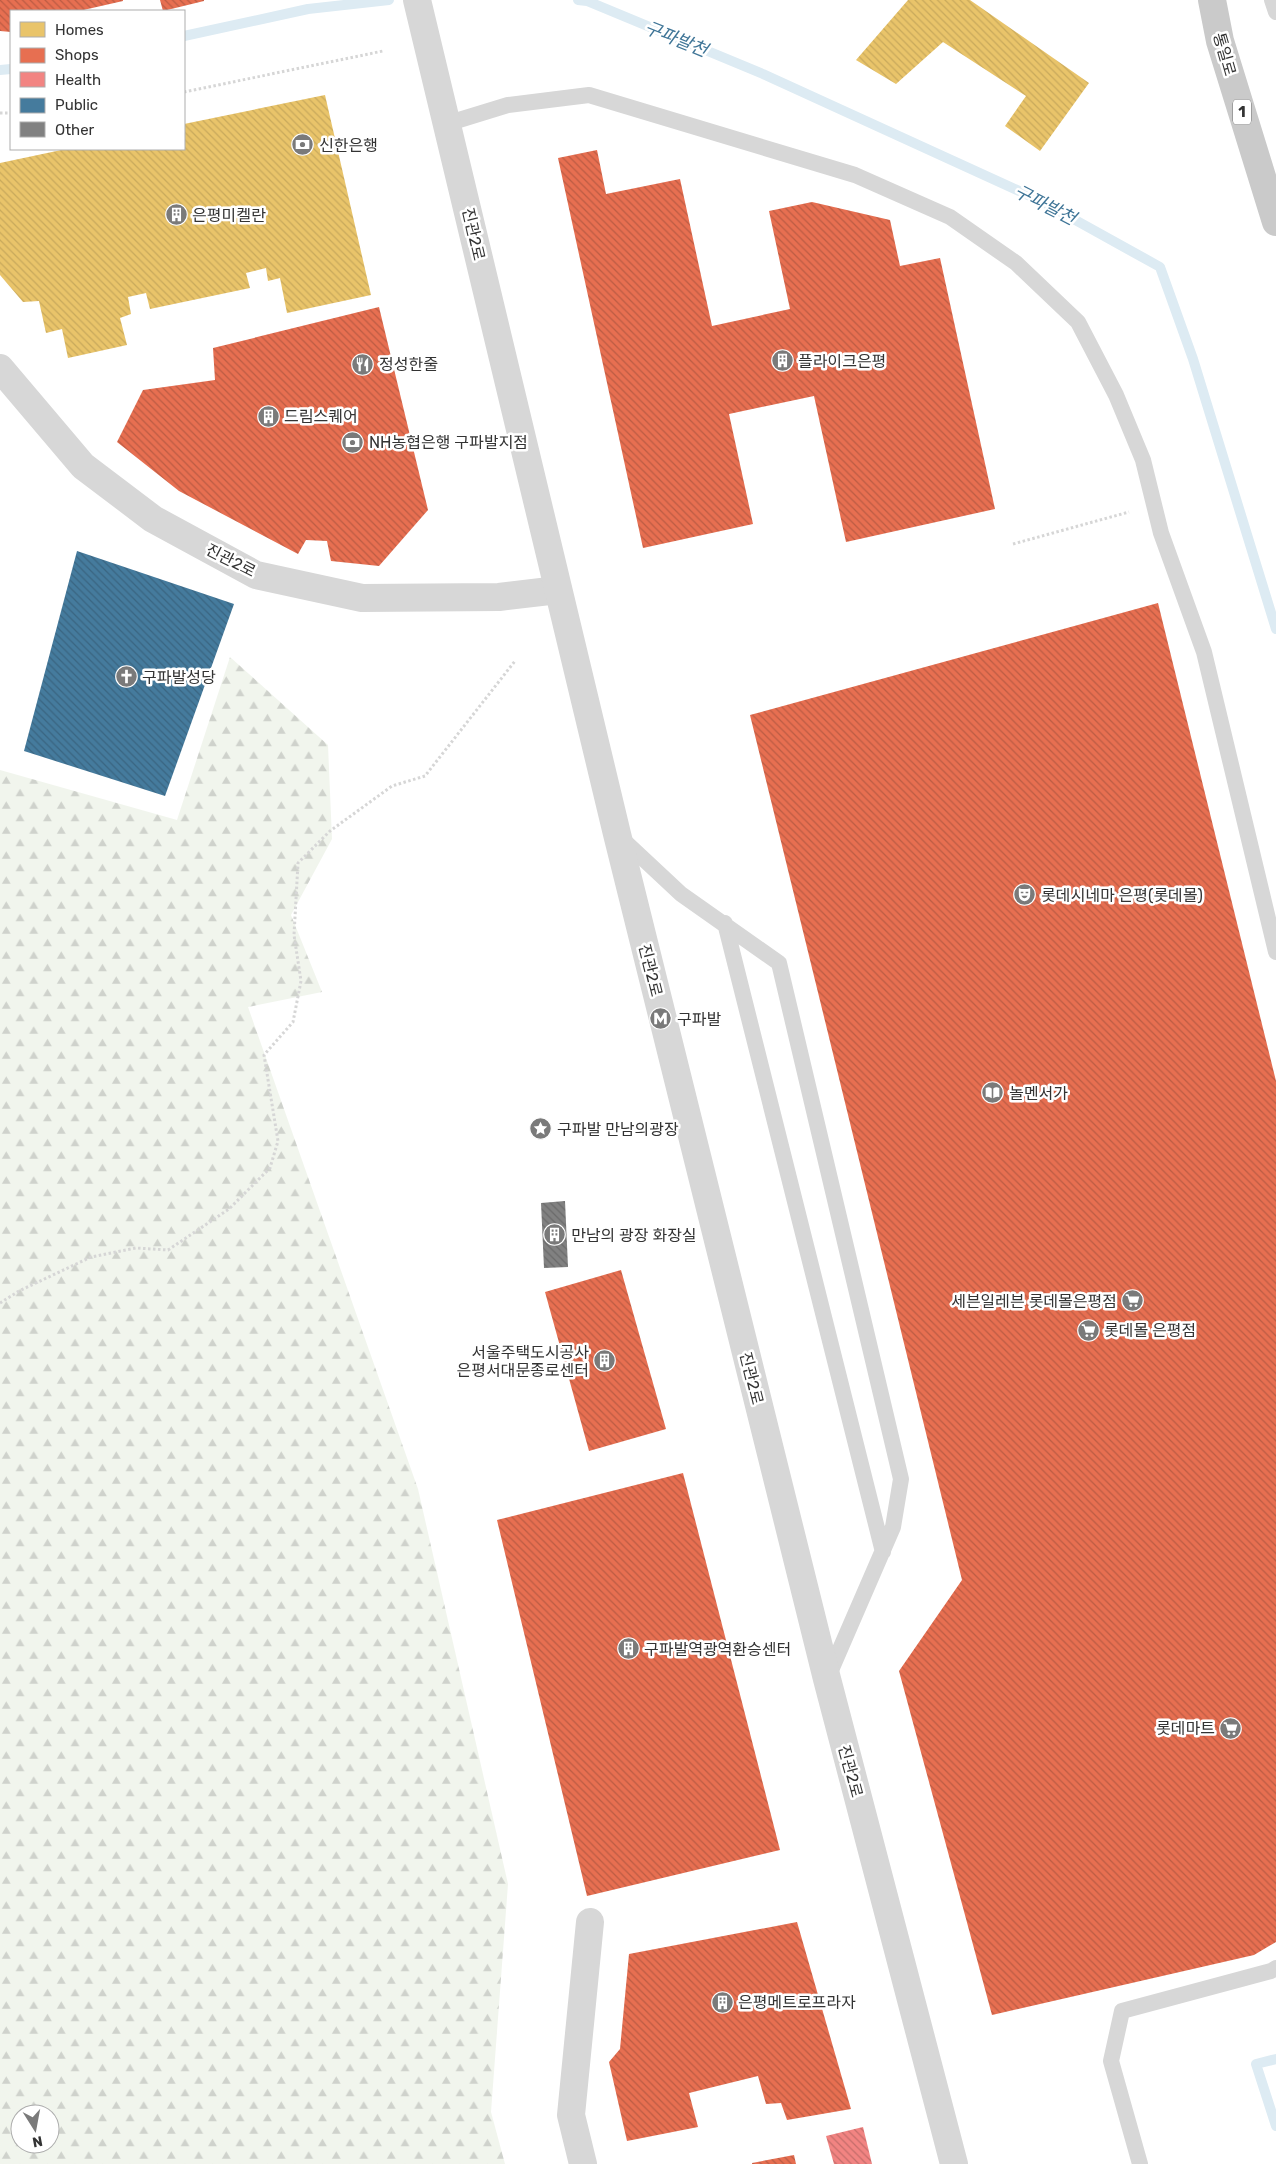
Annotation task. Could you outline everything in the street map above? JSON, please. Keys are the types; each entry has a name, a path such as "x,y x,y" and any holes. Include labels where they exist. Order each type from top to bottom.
{"main road":[{"name":"통일로","path":"1212,0 1220,41 1276,222"}],"street":[{"name":"진관2로","path":"420,12 617,834 827,1679 954,2164"},
{"name":"진관2로","path":"0,368 83,466 153,519 256,575 362,598 499,597 558,590"},
{"path":"583,2164 571,2115 590,1922"}],"lane":[{"path":"1272,0 1276,12"},
{"path":"446,124 508,105 589,95 856,175 950,216 1016,263 1078,322 1116,395 1143,460 1161,532 1204,652 1276,952"},
{"path":"617,834 681,894 725,923 779,963 901,1479 892,1527 827,1679"},
{"path":"725,923 882,1552"},
{"path":"1140,2164 1112,2061 1122,2012 1272,1971 1276,1968"}],"path":[{"path":"185,92 383,51"},
{"path":"1013,544 1130,512"},
{"path":"0,1303 19,1291 91,1257 136,1248 168,1250 229,1209 270,1168 278,1141 264,1055 293,1022 301,982 294,935 298,863 330,831 392,786 425,776 515,661"}],"green space":[{"path":"230,657 328,745 332,839 291,915 322,992 248,1007 418,1489 508,1884 491,2112 505,2164 0,2164 0,770 177,820"}],"building: Homes":[{"path":"908,0 970,0 1089,83 1040,151 1005,126 1026,96 943,42 896,84 856,60"},
{"name":"은평미켈란","path":"325,95 371,295 287,313 280,278 268,281 266,268 246,273 250,288 150,309 146,293 128,297 131,314 120,318 127,345 68,358 62,329 46,333 39,301 23,302 0,275 0,163 61,150 185,150 185,124"}],"building: Shops":[{"path":"0,0 123,0 83,10 10,10 10,32 0,31"},
{"path":"160,0 204,0 167,10 163,10"},
{"name":"플라이크은평","path":"597,150 606,194 680,179 712,326 790,309 769,211 812,202 890,220 900,266 940,258 995,509 846,542 814,396 729,414 753,524 643,548 558,158"},
{"name":"드림스퀘어","path":"379,307 428,510 379,566 331,561 327,541 306,540 298,554 179,491 117,442 143,390 215,380 213,348"},
{"name":"롯데몰 은평점","path":"1158,603 1276,1081 1276,1942 1254,1955 992,2015 899,1671 962,1580 750,715"},
{"name":"서울주택도시공사 은평서대문종로센터","path":"621,1270 666,1429 589,1451 545,1292"},
{"name":"구파발역광역환승센터","path":"683,1473 780,1850 587,1896 497,1520"},
{"name":"은평메트로프라자","path":"797,1922 851,2109 787,2120 781,2103 766,2104 758,2076 689,2093 698,2127 627,2141 609,2062 620,2049 629,1954"},
{"path":"794,2155 796,2164 752,2164 752,2163"}],"building: Health":[{"path":"863,2127 872,2164 834,2164 826,2136"}],"building: Public":[{"name":"구파발성당","path":"77,551 234,604 165,796 24,751"}],"building: Other":[{"name":"만남의 광장 화장실","path":"565,1201 568,1267 544,1268 541,1203"}],"waterway":[{"name":"구파발천","path":"185,36 308,9 389,0"},
{"name":"구파발천","path":"578,0 587,1 763,74 1041,201 1160,267 1193,359 1276,629"},
{"name":"구파발천","path":"0,70 10,69"},
{"name":"구파발천","path":"1276,2059 1256,2064 1276,2126"}],"place":[{"name":"신한은행","path":"303,145"},
{"name":"은평미켈란","path":"176,215"},
{"name":"플라이크은평","path":"782,361"},
{"name":"정성한줄","path":"363,364"},
{"name":"드림스퀘어","path":"268,416"},
{"name":"NH농협은행 구파발지점","path":"353,442"},
{"name":"구파발성당","path":"126,677"},
{"name":"롯데시네마 은평(롯데몰)","path":"1025,895"},
{"name":"구파발","path":"661,1019"},
{"name":"놀멘서가","path":"993,1093"},
{"name":"구파발 만남의광장","path":"541,1129"},
{"name":"만남의 광장 화장실","path":"555,1235"},
{"name":"세븐일레븐 롯데몰은평점","path":"1133,1301"},
{"name":"롯데몰 은평점","path":"1088,1330"},
{"name":"서울주택도시공사 은평서대문종로센터","path":"605,1361"},
{"name":"구파발역광역환승센터","path":"628,1649"},
{"name":"롯데마트","path":"1231,1728"},
{"name":"은평메트로프라자","path":"722,2002"}]}
